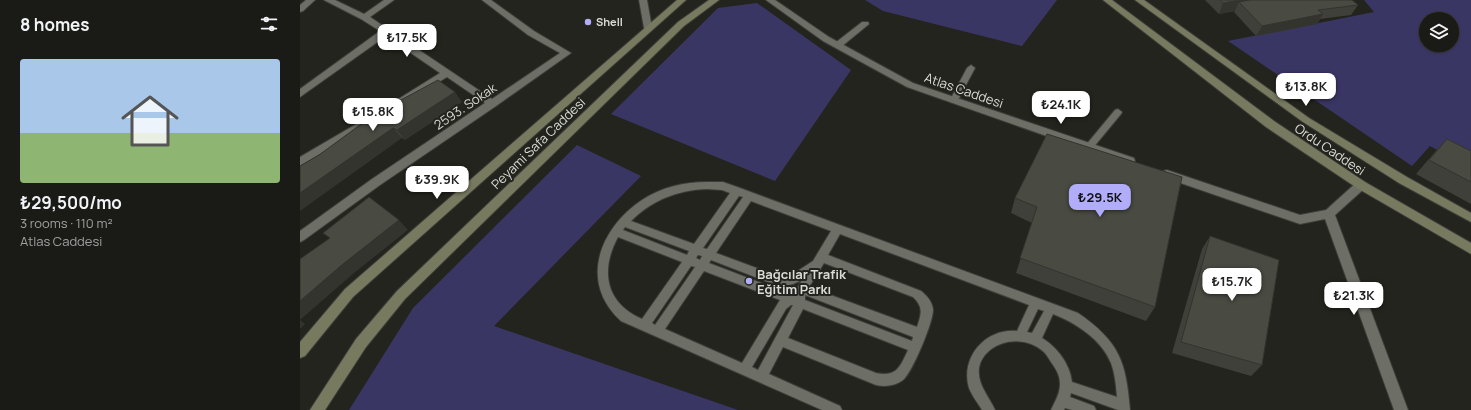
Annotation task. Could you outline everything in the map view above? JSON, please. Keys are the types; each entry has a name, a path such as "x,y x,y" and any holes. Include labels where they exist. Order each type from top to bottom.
{"main road":[{"name":"Peyami Safa Caddesi","path":"300,352 349,293 648,28 682,0"},
{"name":"Peyami Safa Caddesi","path":"317,410 361,343 401,295 682,24 707,4 715,0"},
{"name":"Ordu Caddesi","path":"1107,0 1270,124 1361,185 1471,249"},
{"name":"Ordu Caddesi","path":"1139,0 1306,120 1403,180 1471,218"}],"street":[{"path":"300,9 311,0"},
{"path":"328,0 364,17 493,104"},
{"path":"364,17 390,0"},
{"name":"2593. Sokak","path":"300,237 376,182 566,53 531,33 486,0"},
{"name":"Atlas Caddesi","path":"770,0 838,45 910,86 1142,165"},
{"path":"300,94 386,31"},
{"path":"300,162 447,73"},
{"path":"1157,170 1300,220 1329,214 1361,185"},
{"path":"1329,214 1401,410"}],"lane":[{"path":"643,0 648,28"},
{"path":"838,45 865,24"},
{"path":"954,100 971,68"},
{"path":"1089,147 1118,112"},
{"path":"836,410 624,317 614,306 605,287 603,280 603,266 606,252 616,232 624,222 645,204 659,196 675,190 691,186 707,185 723,186 737,191 1035,303 1086,324 1105,343 1114,357 1120,372 1124,408 1066,386"},
{"path":"644,325 737,191"},
{"path":"657,331 749,196"},
{"path":"624,222 781,282 794,280 819,261"},
{"path":"761,377 780,340 798,297 838,229"},
{"path":"616,232 702,265 798,297 920,334"},
{"path":"780,340 884,381 892,380 904,372 920,334 927,311 922,299 917,294 819,261"},
{"path":"798,297 914,347"},
{"path":"744,370 782,306 798,297"},
{"path":"1020,336 1035,303"},
{"path":"1035,340 1050,309"},
{"path":"989,410 981,401 974,385 973,369 976,358 989,342 998,338 1020,336 1035,340 1051,351 1059,360 1064,371 1066,386 1066,393 1060,406 1090,410"}],"shaded area":[{"path":"865,0 1057,0 1022,46 883,11"},
{"path":"1364,0 1471,0 1471,168 1430,146 1412,166 1228,41 1374,12"},
{"path":"757,3 851,70 775,181 611,114 718,8"},
{"path":"577,145 641,176 494,326 738,410 349,410 413,308"}],"building":[{"path":"1220,0 1242,0 1223,3"},
{"path":"1250,0 1352,0 1358,5 1318,10 1323,14 1262,26 1239,2"},
{"path":"438,80 455,92 397,130 393,128 300,193 300,166 319,155 375,114"},
{"path":"1047,134 1182,177 1155,307 1020,258 1037,207 1015,198"},
{"path":"1447,139 1471,151 1471,182 1429,160"},
{"path":"369,197 399,220 343,264 300,301 300,259 330,238 323,233"},
{"path":"1210,236 1279,260 1262,365 1181,342"}],"place":[{"name":"Shell","path":"588,22"},
{"name":"Bağcılar Trafik Eğitim Parkı","path":"749,281"}]}
